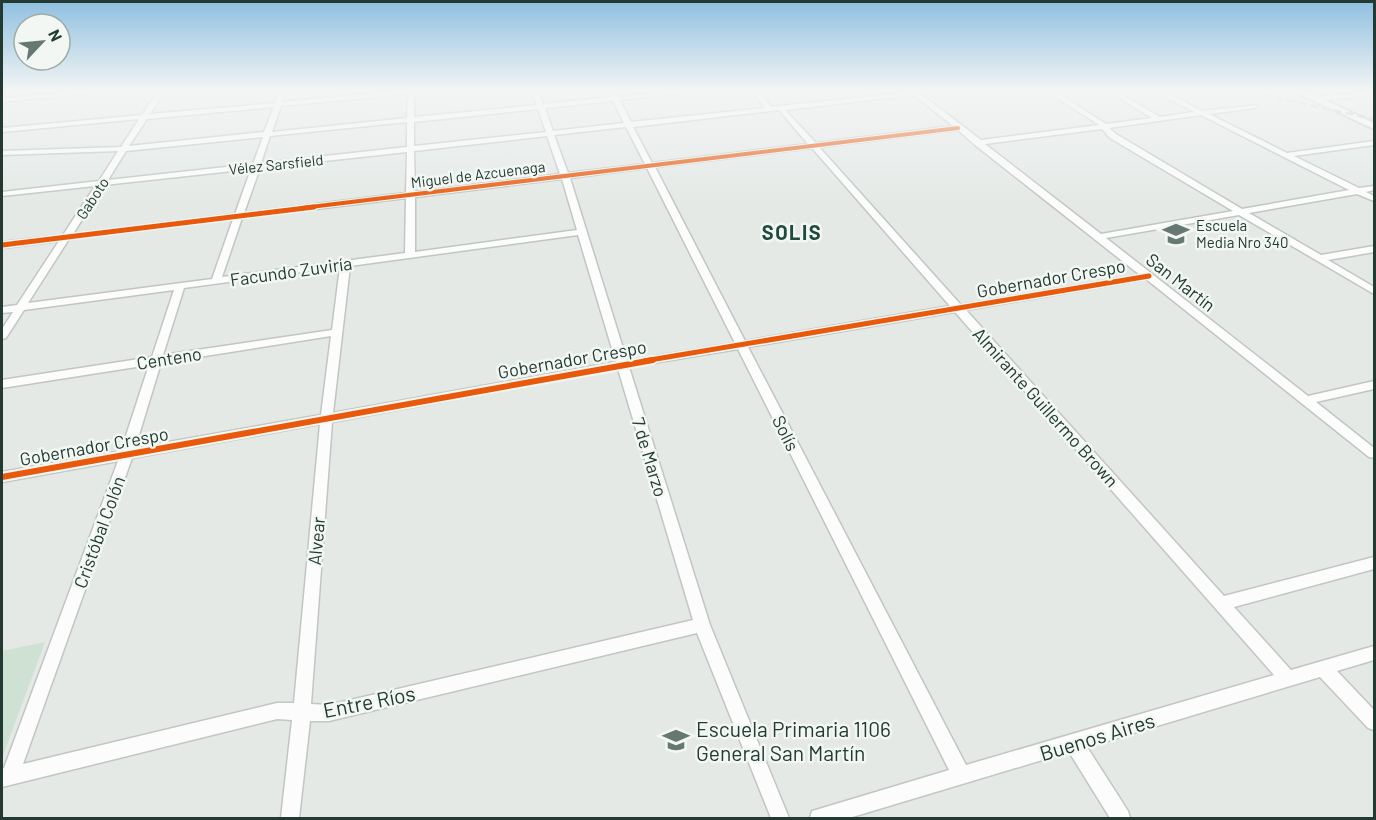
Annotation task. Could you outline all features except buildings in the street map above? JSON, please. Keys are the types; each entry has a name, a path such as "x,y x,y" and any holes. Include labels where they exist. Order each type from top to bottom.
{"street":[{"path":"2,130 21,128"},
{"name":"Gaboto","path":"2,336 137,128"},
{"path":"216,281 269,128"},
{"path":"2,153 124,148 332,128"},
{"path":"410,255 411,128"},
{"name":"7 de Marzo","path":"548,128 565,176 702,625 780,819"},
{"name":"Vélez Sarsfield","path":"2,194 609,128"},
{"name":"Solís","path":"630,128 962,776"},
{"name":"Almirante Guillermo Brown","path":"796,128 1288,679"},
{"name":"Miguel de Azcuenaga","path":"2,245 956,128"},
{"name":"San Martín","path":"958,128 1374,453"},
{"path":"978,143 1086,128"},
{"path":"1105,128 1113,136 1222,203 1322,258 1374,291"},
{"path":"1232,128 1374,199"},
{"path":"1287,155 1374,143"},
{"path":"1099,237 1374,188"},
{"name":"Facundo Zuviría","path":"2,310 581,232"},
{"path":"1322,258 1374,249"},
{"name":"Alvear","path":"290,819 302,712 326,420 345,264"},
{"name":"Gobernador Crespo","path":"2,477 622,365 1149,276"},
{"name":"Cristóbal Colón","path":"6,777 126,456 180,286"},
{"name":"Centeno","path":"2,384 337,332"},
{"path":"1308,400 1374,385"},
{"path":"1220,604 1374,563"},
{"name":"Entre Ríos","path":"6,777 277,711 329,713 702,625"},
{"name":"Buenos Aires","path":"819,819 1374,653"},
{"path":"1323,668 1374,722"},
{"path":"1074,743 1121,819"}],"green space":[{"path":"45,642 2,758 2,651"}],"cycle path":[{"path":"2,245 956,128"},
{"path":"2,477 622,365 1149,276"}],"place":[{"name":"Escuela Media Nro 340","path":"1176,234"},
{"name":"Escuela Primaria 1106 General San Martín","path":"676,740"}],"district":[{"name":"SOLIS","path":"792,232"}]}
